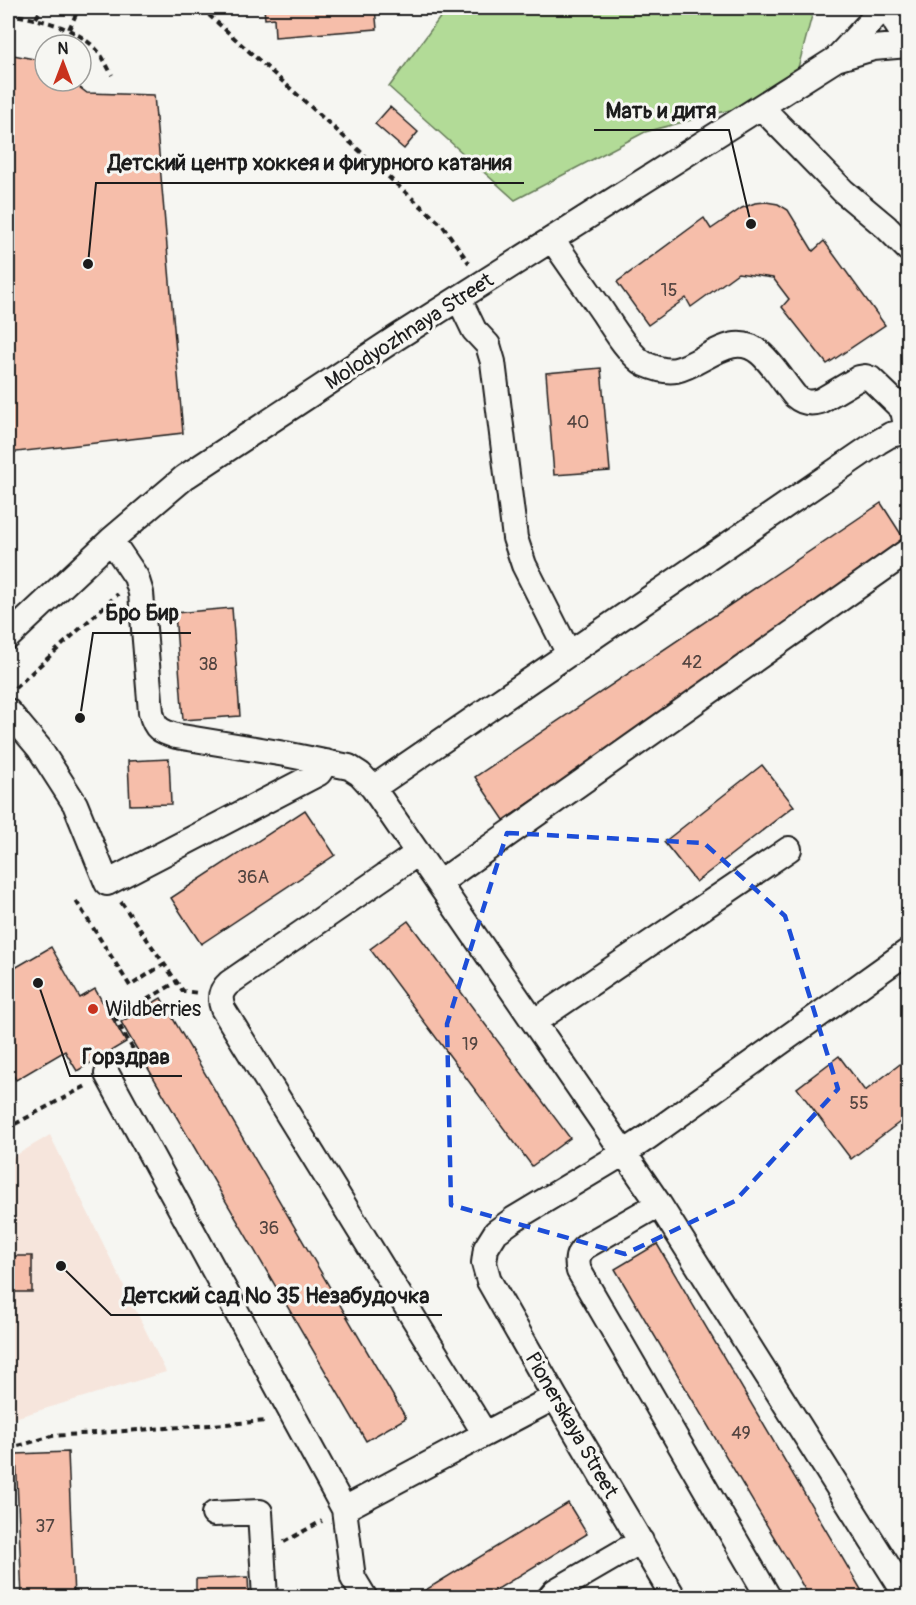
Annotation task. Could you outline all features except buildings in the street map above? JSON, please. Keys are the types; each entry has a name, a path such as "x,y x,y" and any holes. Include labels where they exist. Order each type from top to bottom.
{"street":[{"name":"Molodyozhnaya Street","path":"8,637 111,540 185,477 396,338 836,59 883,8"},
{"path":"892,8 892,16 898,26 909,36"},
{"name":"Molodyozhnaya Street","path":"836,59 873,48 909,45"},
{"path":"761,107 843,191 909,249"},
{"path":"373,788 878,442 890,435 908,431 903,410 871,379 859,378 820,401 806,403 795,396 761,354 752,347 742,344 723,348 688,366 674,370 658,369 642,363 624,344 552,238"},
{"path":"459,299 474,330 488,345 493,362 515,538 524,565 569,654"},
{"path":"111,540 136,577 141,593 151,712 157,728 176,736 349,767 360,774 373,788 659,1204 908,1598"},
{"path":"439,884 909,551"},
{"path":"8,711 39,748 75,804 107,883 319,773 327,762"},
{"path":"534,1022 789,849"},
{"path":"418,853 229,983 220,995 220,1002 485,1434"},
{"path":"624,1153 907,952"},
{"path":"106,1074 344,1509 353,1578 365,1598"},
{"name":"Pionerskaya Street","path":"624,1153 496,1232 486,1248 484,1263 489,1281 674,1598"},
{"path":"659,1204 586,1246 577,1257 577,1264 769,1598"},
{"path":"344,1509 555,1397"},
{"path":"214,1514 260,1512 265,1598"},
{"path":"549,1598 555,1591 641,1541"}],"path":[{"path":"36,18 42,8"},
{"path":"69,29 79,8"},
{"path":"201,8 443,225 483,283"},
{"path":"8,14 36,18 69,29 95,47 112,75"},
{"path":"8,694 136,577"},
{"path":"107,883 183,991 220,995"},
{"path":"76,901 130,986 164,964"},
{"path":"106,1074 137,1056 115,1018 177,982"},
{"path":"15,1124 62,1099"},
{"path":"8,1449 52,1436 295,1419"}],"highlighted area":[{"path":"507,833 704,843 785,916 838,1089 735,1201 625,1254 451,1205 447,1024"}],"shaded area":[{"path":"50,1135 166,1372 8,1420 8,1160"}],"green space":[{"path":"447,8 814,8 791,94 645,132 515,200 389,87"}],"place":[{"name":"Мать и дитя","path":"751,224"},
{"name":"Детский центр хоккея и фигурного катания","path":"88,264"},
{"name":"Бро Бир","path":"80,718"},
{"name":"Горздрав","path":"38,983"},
{"name":"Wildberries","path":"93,1009"},
{"name":"Детский сад № 35 Незабудочка","path":"61,1266"}]}
